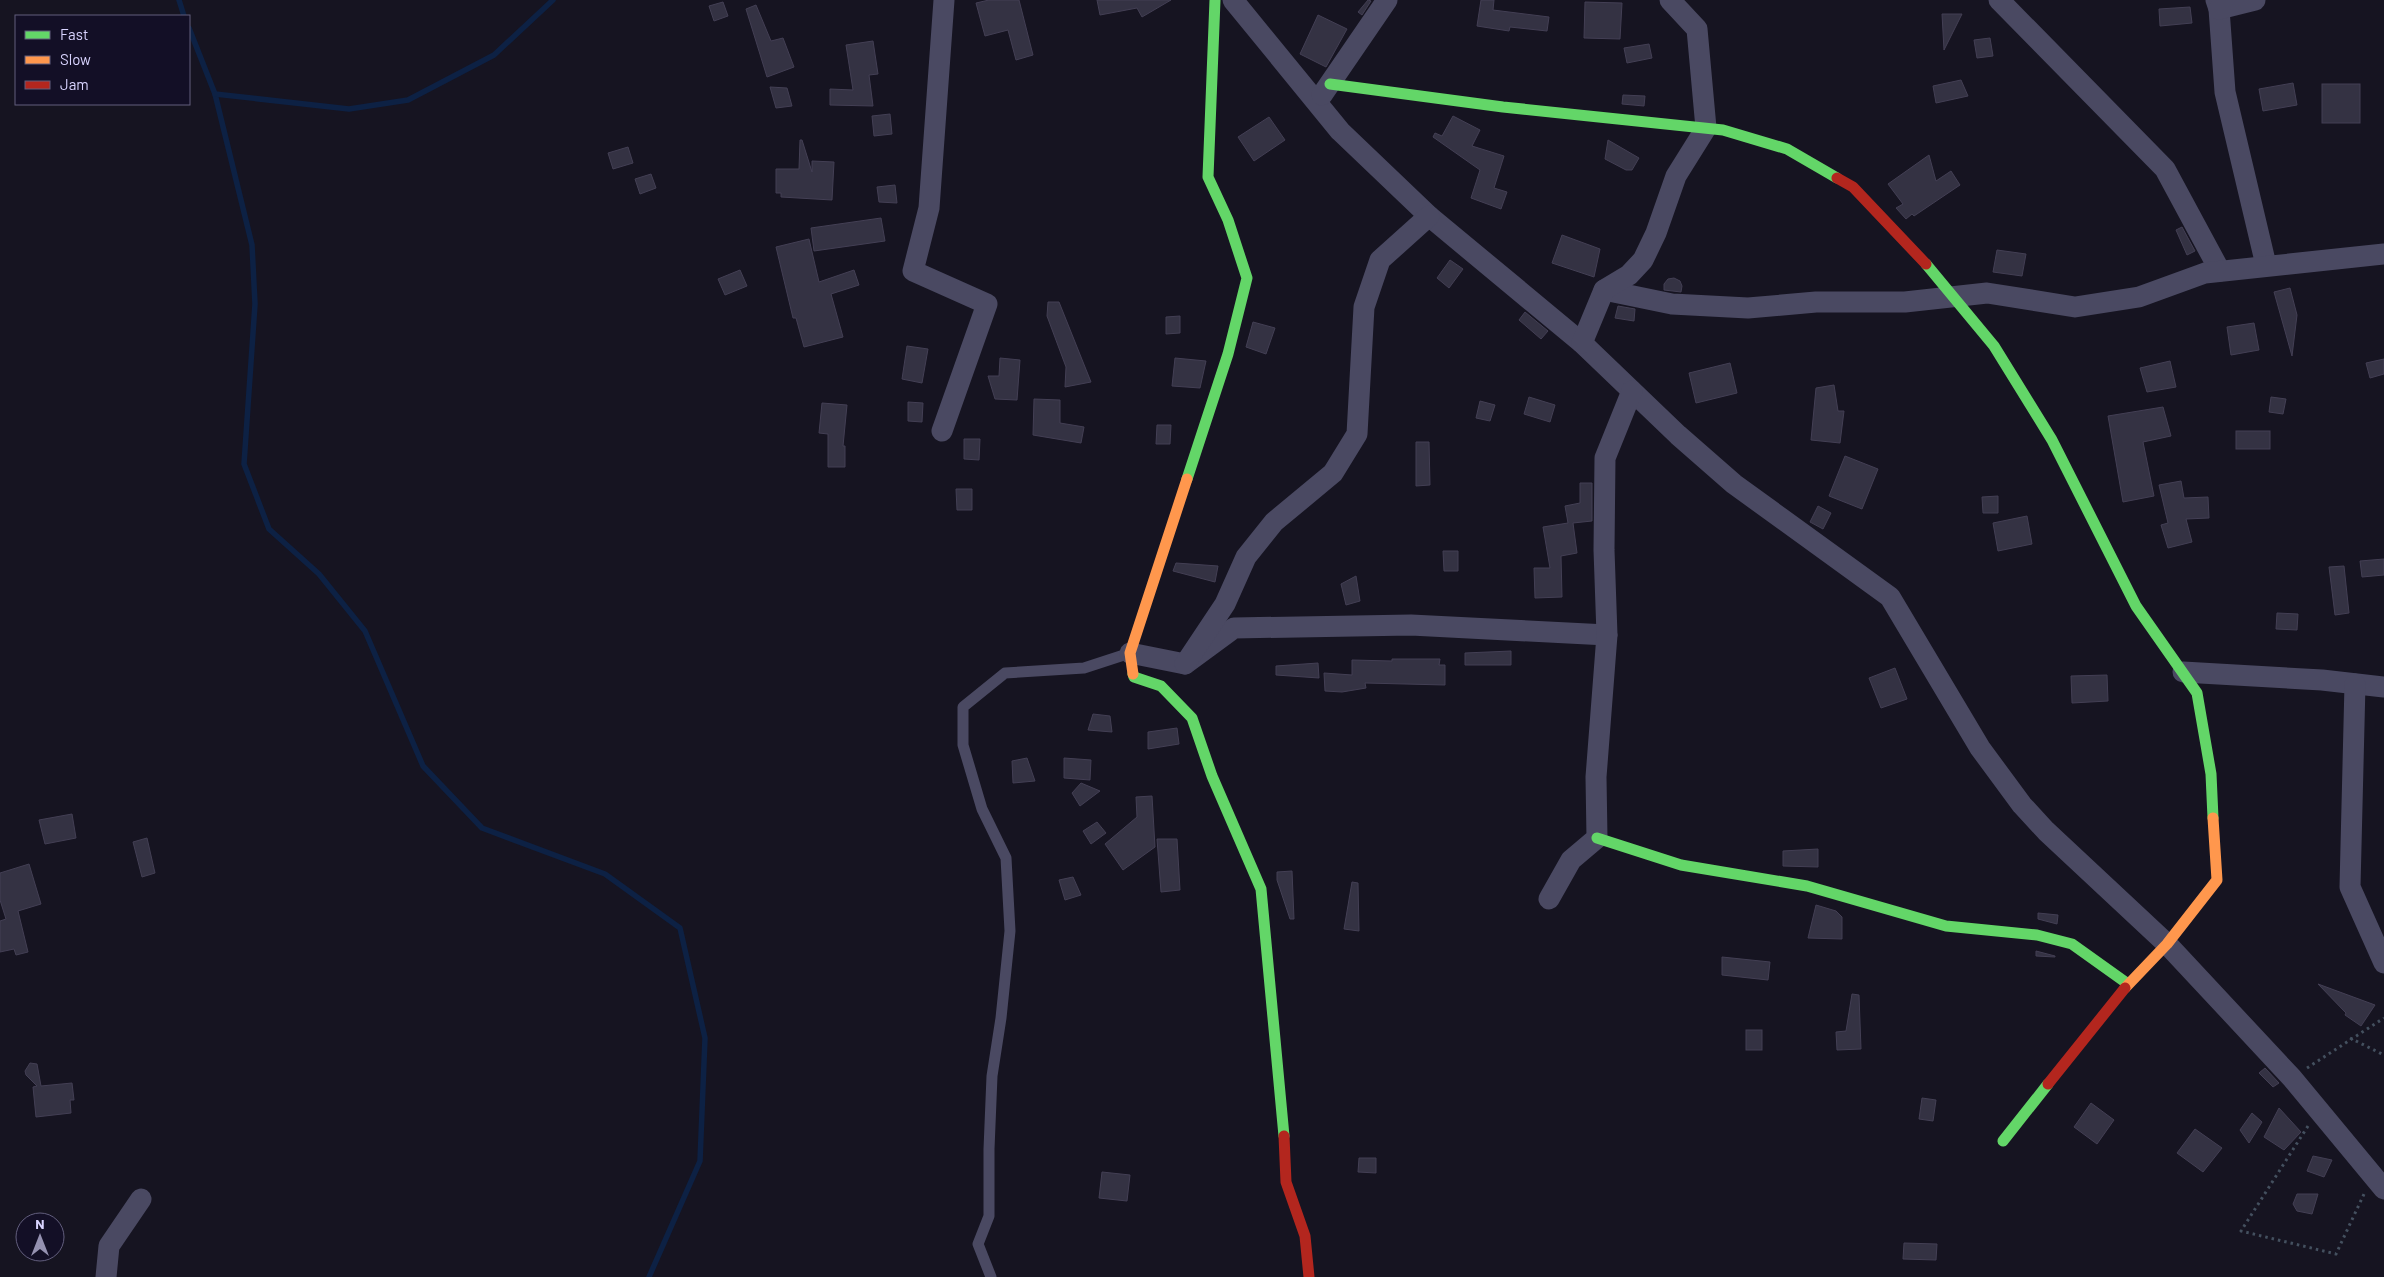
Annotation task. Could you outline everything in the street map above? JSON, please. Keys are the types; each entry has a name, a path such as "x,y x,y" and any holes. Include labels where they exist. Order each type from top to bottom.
{"street":[{"path":"942,430 987,304 913,272 929,208 944,0"},
{"path":"1215,0 1208,177 1228,220 1247,278 1228,354 1130,652 1134,677 1161,686 1192,718 1212,776 1261,889 1283,1125 1286,1182 1305,1236 1309,1277"},
{"path":"1233,0 1340,131 1429,216 1582,343 1734,484 1890,597 1980,748 2022,805 2046,831 2167,944 2292,1078 2378,1183"},
{"path":"1317,103 1387,0"},
{"path":"1582,343 1604,290 1629,275 1643,260 1656,233 1676,176 1706,128 1697,29 1670,0"},
{"path":"1999,0 2166,169 2220,271"},
{"path":"2255,0 2218,5 2225,92 2266,265"},
{"path":"1330,84 1503,107 1723,130 1787,149 1853,186 1913,248 1994,346 2042,425 2136,606 2197,693 2210,774 2217,880 2167,944 2128,984 2003,1141"},
{"path":"1185,664 1225,604 1246,557 1274,522 1334,473 1357,434 1364,307 1380,260 1429,216"},
{"path":"1604,290 1672,304 1748,308 1816,302 1905,302 1987,293 2075,307 2139,297 2205,273 2266,265 2384,254"},
{"path":"1597,838 1596,777 1607,635 1604,550 1605,458 1632,391"},
{"path":"1130,652 1185,664 1234,628 1412,625 1607,635"},
{"path":"2183,672 2384,687"},
{"path":"2355,684 2350,887 2384,963"},
{"path":"1549,899 1571,860 1597,838"},
{"path":"1597,838 1681,865 1807,886 1946,926 2037,935 2072,944 2128,984"},
{"path":"106,1277 108,1246 141,1199"}],"lane":[{"path":"991,1277 978,1244 989,1216 992,1076 1010,931 1006,858 982,810 963,745 963,707 1005,673 1084,668 1130,652"}],"path":[{"path":"2292,1078 2350,1038 2384,1018"},
{"path":"2350,1038 2384,1055"},
{"path":"2319,1109 2241,1231 2336,1254 2378,1183"}],"building":[{"path":"989,0 1019,0 1033,55 1016,60 1008,30 985,36 976,3"},
{"path":"1097,0 1171,0 1142,17 1137,8 1100,15"},
{"path":"1368,0 1371,1 1362,15 1358,12"},
{"path":"1481,0 1494,0 1493,10 1549,17 1547,31 1510,27 1509,31 1477,26"},
{"path":"723,2 728,16 714,21 709,6"},
{"path":"1585,2 1622,3 1620,39 1584,38"},
{"path":"756,5 771,41 783,38 794,67 767,77 746,9"},
{"path":"2190,7 2192,23 2160,26 2159,9"},
{"path":"1942,14 1962,14 1944,50"},
{"path":"1318,15 1347,29 1326,67 1300,54"},
{"path":"1990,38 1993,56 1977,58 1974,40"},
{"path":"873,41 878,74 869,75 873,106 830,105 830,89 853,90 846,45"},
{"path":"1649,44 1652,58 1627,63 1624,48"},
{"path":"1961,80 1968,96 1936,103 1933,86"},
{"path":"2293,83 2297,105 2263,111 2259,89"},
{"path":"2322,84 2360,84 2360,123 2322,123"},
{"path":"770,87 787,88 792,106 776,108"},
{"path":"1623,95 1645,96 1644,106 1622,104"},
{"path":"890,114 892,134 874,136 872,116"},
{"path":"1453,116 1480,130 1472,146 1504,156 1494,188 1507,192 1501,209 1471,198 1480,170 1433,137 1435,133 1442,136"},
{"path":"1269,117 1285,140 1254,161 1238,137"},
{"path":"800,140 802,140 812,172 812,161 834,162 832,200 781,197 781,193 776,193 776,169 799,169"},
{"path":"1608,140 1639,158 1632,170 1626,170 1605,159"},
{"path":"628,147 633,163 613,169 608,153"},
{"path":"1929,155 1936,181 1951,171 1960,185 1914,216 1912,214 1906,219 1896,208 1903,204 1888,184"},
{"path":"651,174 656,188 640,194 635,179"},
{"path":"895,185 897,203 879,202 877,187"},
{"path":"881,218 885,241 814,251 811,228"},
{"path":"2182,227 2195,251 2187,255 2176,230"},
{"path":"1562,235 1600,249 1594,277 1552,263"},
{"path":"809,239 819,282 854,270 859,285 831,294 843,337 804,347 796,318 793,318 776,247"},
{"path":"1997,250 2026,254 2022,276 1993,272"},
{"path":"1450,260 1463,269 1449,288 1437,278"},
{"path":"740,270 747,286 725,295 718,279"},
{"path":"1674,278 1680,281 1682,286 1681,292 1664,290 1664,284 1668,279"},
{"path":"2290,288 2297,315 2292,356 2274,292"},
{"path":"1048,302 1059,302 1091,382 1065,387 1066,367 1047,316"},
{"path":"1618,306 1635,309 1634,321 1615,318"},
{"path":"1525,312 1548,331 1541,339 1519,320"},
{"path":"1180,316 1180,333 1166,334 1166,317"},
{"path":"1253,322 1275,328 1266,354 1246,347"},
{"path":"2254,323 2259,350 2231,355 2227,327"},
{"path":"907,346 928,349 922,383 902,379"},
{"path":"1000,358 1020,360 1017,400 995,399 988,376 999,376"},
{"path":"1175,358 1206,361 1200,388 1172,386"},
{"path":"2384,359 2384,374 2370,378 2366,363"},
{"path":"2170,361 2176,387 2147,392 2140,368"},
{"path":"1730,363 1737,393 1696,403 1689,373"},
{"path":"1834,385 1838,411 1844,411 1840,443 1811,440 1816,388"},
{"path":"1529,397 1555,405 1550,422 1524,414"},
{"path":"2271,397 2286,399 2283,414 2269,412"},
{"path":"1034,399 1060,400 1060,423 1084,427 1081,443 1033,435"},
{"path":"1480,401 1495,405 1490,421 1476,418"},
{"path":"908,402 923,403 922,422 908,421"},
{"path":"822,403 847,405 843,446 845,446 845,467 828,467 828,434 819,433"},
{"path":"2163,407 2171,436 2143,442 2154,496 2123,502 2108,416"},
{"path":"1157,425 1171,425 1170,444 1156,444"},
{"path":"2236,431 2270,431 2270,449 2236,449"},
{"path":"964,439 980,439 979,460 964,459"},
{"path":"1416,442 1429,442 1430,485 1416,486"},
{"path":"1845,456 1878,469 1862,509 1829,496"},
{"path":"2181,481 2184,498 2208,497 2209,518 2186,519 2192,542 2168,548 2161,525 2168,523 2159,485"},
{"path":"1580,483 1592,483 1592,521 1573,523 1577,553 1561,556 1562,597 1535,598 1534,568 1550,568 1543,527 1568,523 1565,506 1580,503"},
{"path":"956,489 972,489 972,510 957,510"},
{"path":"1998,496 1998,513 1983,513 1982,497"},
{"path":"1818,506 1831,513 1823,529 1810,522"},
{"path":"2027,516 2032,544 1998,551 1993,523"},
{"path":"1443,551 1458,551 1458,571 1444,571"},
{"path":"2384,559 2384,575 2362,577 2360,561"},
{"path":"1176,563 1218,566 1215,582 1173,571"},
{"path":"2344,566 2349,613 2335,615 2329,567"},
{"path":"1356,576 1360,601 1346,605 1341,584"},
{"path":"2277,613 2298,614 2297,630 2276,629"},
{"path":"1511,651 1511,665 1465,665 1465,653"},
{"path":"1392,659 1440,659 1439,665 1445,665 1445,685 1365,683 1366,688 1342,692 1325,691 1324,673 1352,675 1352,660 1392,661"},
{"path":"1318,663 1319,678 1276,675 1276,666"},
{"path":"1895,668 1907,699 1881,708 1869,678"},
{"path":"2107,675 2108,701 2072,703 2071,676"},
{"path":"1093,714 1110,716 1112,732 1088,730"},
{"path":"1177,728 1179,744 1148,749 1148,732"},
{"path":"1027,758 1035,781 1013,783 1012,761"},
{"path":"1064,758 1091,760 1090,780 1064,778"},
{"path":"1081,783 1100,791 1080,806 1072,793"},
{"path":"1152,796 1155,847 1123,870 1105,844 1137,817 1136,797"},
{"path":"72,814 76,838 45,844 39,820"},
{"path":"1097,822 1106,833 1091,844 1083,831"},
{"path":"147,838 155,873 142,877 133,842"},
{"path":"1157,839 1177,839 1180,890 1161,892"},
{"path":"1818,849 1818,867 1783,866 1783,851"},
{"path":"29,864 41,904 18,911 28,952 16,955 14,949 0,952 0,921 6,919 0,900 0,873"},
{"path":"1292,871 1294,919 1290,919 1277,880 1277,872"},
{"path":"1073,877 1081,895 1065,900 1059,880"},
{"path":"1352,882 1358,883 1359,931 1344,929"},
{"path":"1816,905 1836,911 1842,917 1842,939 1808,938"},
{"path":"2038,913 2058,915 2057,924 2038,919"},
{"path":"2036,951 2055,956 2055,957 2036,956"},
{"path":"1722,957 1770,962 1768,980 1722,975"},
{"path":"2318,984 2375,1005 2361,1026 2345,1015 2346,1013"},
{"path":"1852,994 1859,995 1861,1049 1837,1050 1836,1032 1846,1031"},
{"path":"1746,1030 1762,1030 1762,1050 1746,1050"},
{"path":"30,1063 37,1064 41,1086 72,1083 74,1100 70,1100 71,1113 36,1117 33,1087 37,1086 26,1075 25,1071"},
{"path":"2265,1068 2279,1083 2273,1087 2259,1073"},
{"path":"1922,1098 1936,1100 1933,1121 1919,1119"},
{"path":"2091,1103 2114,1120 2097,1144 2074,1127"},
{"path":"2279,1108 2301,1132 2284,1150 2264,1137"},
{"path":"2252,1113 2262,1122 2249,1143 2240,1130"},
{"path":"2195,1129 2222,1148 2203,1172 2177,1153"},
{"path":"2313,1156 2332,1160 2324,1177 2307,1171"},
{"path":"1359,1158 1376,1158 1376,1173 1358,1172"},
{"path":"1102,1172 1130,1175 1127,1201 1099,1198"},
{"path":"2297,1194 2318,1194 2312,1214 2297,1211 2293,1204"},
{"path":"1904,1243 1937,1244 1936,1260 1903,1259"}],"waterway":[{"path":"179,0 184,15"},
{"path":"215,94 349,109 408,100 494,55 553,0"},
{"path":"190,31 215,94 252,245 255,304 244,464 269,529 319,574 365,631 423,766 482,828 605,874 680,928 705,1038 700,1161 649,1277"}],"traffic: fast":[{"path":"1187,479 1228,354 1247,278 1228,220 1208,177 1215,0"},
{"path":"1330,84 1503,107 1723,130 1787,149 1837,178"},
{"path":"1926,264 1994,346 2052,440 2136,606 2197,693 2211,774 2213,818"},
{"path":"1133,674 1134,677 1161,686 1192,718 1212,776 1261,889 1284,1136"},
{"path":"1597,838 1681,865 1807,886 1946,926 2037,935 2072,944 2128,984"},
{"path":"2003,1141 2048,1084"}],"traffic: slow":[{"path":"1133,674 1130,653 1187,479"},
{"path":"2125,988 2167,944 2217,880 2213,818"}],"traffic: jam":[{"path":"1837,178 1853,187 1926,264"},
{"path":"2048,1084 2125,988"},
{"path":"1284,1136 1286,1182 1305,1236 1309,1277"}]}
